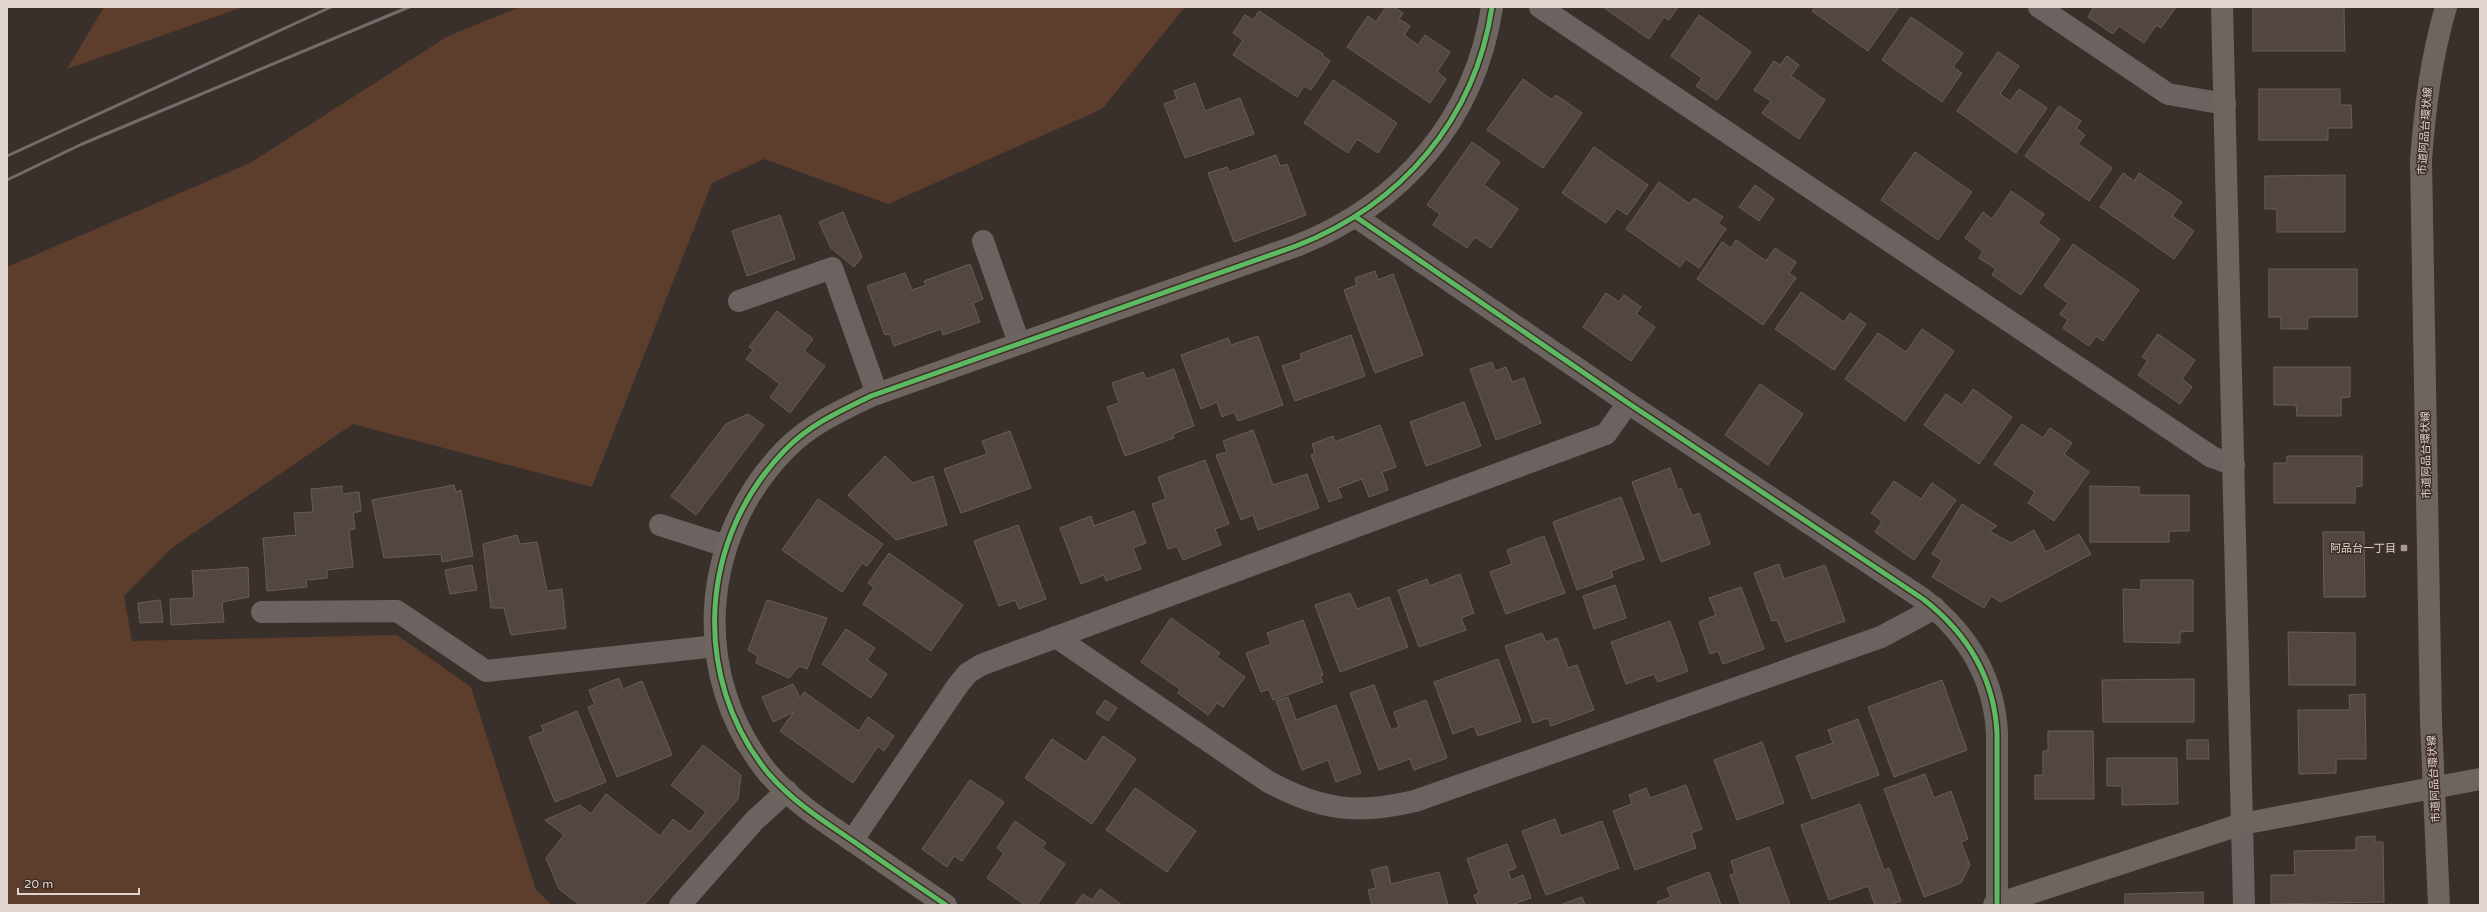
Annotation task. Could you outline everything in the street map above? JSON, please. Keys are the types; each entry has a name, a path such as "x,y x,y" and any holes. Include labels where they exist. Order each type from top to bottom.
{"street":[{"path":"946,905 805,809 768,773 740,730 722,683 716,646 714,633 716,582 730,534 753,489 785,450 825,418 877,394 1296,246 1318,237 1356,217 1381,199 1408,175 1433,148 1446,128 1459,107 1478,63 1492,7"},
{"path":"1540,7 1556,15 2212,457 2234,465"},
{"path":"2039,7 2168,94 2225,104"},
{"path":"2222,7 2244,905"},
{"name":"市道阿品台環状線","path":"2439,905 2431,715 2421,160 2426,97 2438,35 2446,7"},
{"path":"1356,217 1628,403 1935,608 1955,628 1973,651 1986,676 1994,704 1997,733 1996,905 2242,824 2480,779"},
{"path":"983,242 1019,343"},
{"path":"739,301 832,268 877,394"},
{"path":"852,841 968,673 988,662 1056,636 1606,434 1628,403"},
{"path":"660,524 726,546"},
{"path":"1056,636 1267,781 1294,796 1324,805 1354,810 1386,808 1423,798 1881,637 1935,608"},
{"path":"262,612 398,611 486,670 716,646"},
{"path":"680,905 755,820 787,791"}],"shaded area":[{"path":"104,7 243,7 67,69"},
{"path":"520,7 1185,7 1102,109 888,204 764,159 712,183 592,487 353,424 173,547 124,596 132,641 397,635 471,687 536,890 552,905 7,905 7,267 250,163 448,36"}],"building":[{"path":"1386,7 1394,7 1403,13 1399,19 1410,26 1404,35 1418,45 1425,35 1450,52 1437,72 1446,79 1430,103 1347,47 1368,16 1376,22"},
{"path":"1603,7 1678,7 1669,20 1664,17 1649,39"},
{"path":"1815,7 1899,7 1868,51 1812,11"},
{"path":"2094,7 2176,7 2161,28 2156,25 2144,43 2119,26 2113,34 2088,17"},
{"path":"2253,7 2344,7 2345,51 2253,51"},
{"path":"1259,11 1323,54 1322,55 1330,61 1311,90 1304,86 1297,97 1233,55 1243,40 1233,33 1245,15 1253,20"},
{"path":"1699,15 1751,52 1717,100 1696,86 1702,78 1671,56"},
{"path":"1911,17 1963,53 1953,67 1962,73 1942,102 1882,60"},
{"path":"1998,52 2019,66 2000,94 2010,101 2019,89 2047,108 2016,153 1957,111"},
{"path":"1787,56 1799,65 1791,76 1825,100 1799,139 1762,113 1771,101 1754,90 1774,61 1780,65"},
{"path":"1523,79 1552,100 1556,95 1582,113 1543,168 1487,130"},
{"path":"1333,80 1397,123 1378,153 1357,139 1348,153 1304,123"},
{"path":"1195,83 1205,111 1240,98 1254,134 1185,158 1164,104 1177,99 1174,91"},
{"path":"2259,89 2340,89 2340,105 2351,105 2352,128 2328,128 2328,140 2259,140"},
{"path":"2059,106 2081,121 2076,128 2085,135 2078,144 2112,168 2089,201 2025,156"},
{"path":"1472,142 1500,162 1484,185 1518,209 1491,248 1475,237 1467,248 1433,225 1440,214 1427,205"},
{"path":"1594,147 1648,185 1627,215 1617,208 1606,223 1562,193"},
{"path":"1915,152 1972,192 1938,240 1881,200"},
{"path":"1276,155 1280,166 1287,164 1306,215 1234,242 1208,173 1227,167 1229,172"},
{"path":"2123,173 2134,181 2139,173 2182,202 2172,216 2194,231 2174,259 2100,207"},
{"path":"2345,175 2345,232 2277,232 2277,209 2265,209 2265,176"},
{"path":"1659,182 1690,204 1694,198 1723,217 1718,223 1726,229 1699,268 1686,259 1680,267 1626,229"},
{"path":"1755,185 1774,199 1759,221 1739,207"},
{"path":"2011,191 2044,214 2038,223 2060,239 2021,295 1992,275 1996,269 1979,258 1983,251 1965,238 1983,212 1992,219"},
{"path":"843,212 862,257 854,267 831,248 819,222"},
{"path":"780,215 795,259 747,276 732,231"},
{"path":"1736,240 1766,261 1775,248 1796,262 1789,273 1796,278 1763,325 1697,279 1722,242 1731,248"},
{"path":"2073,244 2139,290 2103,341 2096,336 2089,346 2063,328 2068,320 2060,314 2068,303 2044,286"},
{"path":"970,264 983,299 973,303 980,322 943,335 941,329 894,346 890,334 885,335 867,286 905,273 912,290 926,285 924,281"},
{"path":"2269,269 2357,269 2357,317 2308,317 2307,329 2281,329 2281,317 2269,317"},
{"path":"1375,271 1378,280 1393,274 1423,355 1375,373 1344,290 1357,285 1355,278"},
{"path":"1801,292 1844,322 1850,313 1866,324 1834,370 1775,329"},
{"path":"1606,293 1619,302 1624,295 1641,307 1636,314 1655,327 1631,361 1583,327"},
{"path":"777,311 813,339 804,351 825,366 790,413 770,397 780,384 746,359 753,350 749,347"},
{"path":"1922,329 1954,351 1905,421 1845,379 1878,333 1906,352"},
{"path":"2158,334 2195,360 2182,379 2192,387 2180,404 2138,375 2148,360 2142,357"},
{"path":"1351,335 1365,376 1295,401 1282,366 1302,359 1300,354"},
{"path":"1258,336 1283,405 1238,421 1234,412 1222,417 1217,402 1201,409 1181,355 1228,338 1231,345"},
{"path":"1492,362 1495,371 1506,367 1512,382 1524,378 1541,423 1496,440 1470,369"},
{"path":"2274,367 2350,367 2350,397 2341,398 2341,416 2297,416 2296,405 2274,405"},
{"path":"1174,369 1194,426 1173,434 1174,438 1125,456 1107,407 1119,403 1112,383 1143,372 1146,379"},
{"path":"1760,384 1803,414 1768,465 1725,435"},
{"path":"1973,389 2012,417 1979,464 1924,425 1946,394 1962,405"},
{"path":"1464,402 1481,446 1426,466 1410,422"},
{"path":"748,414 764,425 696,515 671,496 726,424"},
{"path":"2022,424 2043,438 2050,428 2072,443 2064,454 2089,472 2054,521 2028,503 2035,492 1994,464"},
{"path":"1380,425 1396,467 1382,472 1388,490 1369,497 1362,479 1338,488 1342,497 1329,502 1311,455 1315,453 1312,444 1333,436 1335,442"},
{"path":"1253,430 1273,485 1307,474 1319,508 1258,530 1253,515 1241,520 1216,455 1227,452 1223,441"},
{"path":"1010,431 1031,488 961,513 944,469 987,454 982,441"},
{"path":"885,456 913,483 933,476 947,525 896,540 848,495"},
{"path":"2287,456 2362,456 2362,486 2355,487 2355,503 2274,503 2274,463 2287,463"},
{"path":"1205,460 1229,524 1215,529 1221,545 1183,560 1177,546 1168,549 1152,504 1166,499 1158,477"},
{"path":"1670,468 1678,490 1681,488 1692,516 1699,513 1710,544 1661,562 1632,482"},
{"path":"1894,481 1921,499 1932,483 1956,500 1914,560 1875,532 1882,521 1871,513"},
{"path":"454,485 456,492 461,490 473,556 442,562 441,554 384,558 372,500"},
{"path":"342,486 342,494 359,492 361,511 353,513 355,529 349,530 353,567 327,570 327,578 306,580 307,587 267,591 263,538 296,535 294,513 313,512 311,489"},
{"path":"2090,486 2139,487 2139,495 2189,495 2189,531 2169,531 2169,542 2090,542"},
{"path":"1621,497 1644,559 1611,571 1613,577 1577,590 1553,522"},
{"path":"818,499 883,544 867,566 862,563 842,592 782,550"},
{"path":"1962,504 1997,526 1989,531 2011,543 2034,530 2046,552 2079,534 2091,554 2001,602 1991,596 1984,608 1932,577 1942,560 1932,554"},
{"path":"1134,511 1146,543 1133,548 1141,569 1106,581 1104,575 1081,584 1060,528 1091,516 1094,526"},
{"path":"1018,525 1046,599 1019,609 1015,600 999,606 974,541"},
{"path":"2323,532 2364,532 2365,597 2324,597"},
{"path":"517,535 520,544 537,542 547,591 562,589 566,628 511,635 504,608 491,608 483,544"},
{"path":"1544,536 1565,593 1506,614 1490,572 1512,564 1507,550"},
{"path":"889,553 963,605 931,651 863,604 874,587 868,583"},
{"path":"1779,564 1784,579 1825,565 1845,621 1786,642 1777,620 1772,621 1754,573"},
{"path":"472,565 477,590 450,594 445,570"},
{"path":"248,567 249,597 222,602 224,622 171,625 170,599 194,598 192,571"},
{"path":"1460,574 1474,613 1461,618 1466,630 1419,647 1398,590 1427,579 1429,586"},
{"path":"2141,580 2193,580 2193,631 2180,632 2180,643 2124,642 2123,589 2141,590"},
{"path":"1615,585 1626,618 1594,629 1583,596"},
{"path":"1741,587 1764,649 1723,664 1718,651 1710,654 1699,622 1716,615 1709,598"},
{"path":"1350,593 1357,609 1389,597 1408,647 1340,672 1315,605"},
{"path":"160,600 163,622 140,623 138,603"},
{"path":"767,600 827,618 807,669 799,666 789,678 756,663 758,656 748,650"},
{"path":"1171,618 1220,653 1217,657 1245,677 1223,707 1217,703 1208,715 1178,693 1180,689 1141,662"},
{"path":"1303,620 1323,675 1320,676 1323,682 1273,700 1269,689 1261,692 1246,653 1271,644 1267,633"},
{"path":"1670,621 1688,671 1658,682 1654,674 1626,684 1611,642"},
{"path":"846,629 875,648 867,660 887,674 871,698 822,664"},
{"path":"2288,632 2355,633 2355,685 2289,685"},
{"path":"1542,633 1546,642 1557,638 1568,668 1577,665 1594,710 1551,726 1548,718 1533,723 1505,646"},
{"path":"1498,659 1521,721 1478,736 1474,726 1453,734 1434,682"},
{"path":"619,678 623,689 642,681 672,755 617,777 588,707 595,705 589,690"},
{"path":"2194,679 2194,722 2103,722 2102,680"},
{"path":"1942,680 1967,750 1894,777 1868,707"},
{"path":"793,684 800,698 804,692 859,731 868,717 894,736 884,751 878,746 853,783 780,731 794,712 773,722 762,697"},
{"path":"1374,685 1391,730 1399,727 1394,712 1426,700 1447,758 1414,770 1410,759 1379,770 1350,693"},
{"path":"2365,694 2366,759 2336,759 2336,773 2299,774 2298,710 2350,710 2349,695"},
{"path":"1288,697 1296,720 1336,705 1361,773 1336,782 1328,760 1302,770 1276,701"},
{"path":"1105,700 1117,708 1108,721 1096,713"},
{"path":"577,711 606,782 555,802 529,737 544,731 541,726"},
{"path":"1858,719 1879,775 1812,799 1796,756 1833,743 1828,730"},
{"path":"2048,731 2093,731 2094,799 2035,799 2035,775 2043,775 2043,751 2048,751"},
{"path":"1103,736 1136,759 1092,824 1025,778 1052,739 1086,762"},
{"path":"2187,740 2208,740 2209,759 2187,759"},
{"path":"1762,742 1784,803 1737,820 1714,760"},
{"path":"703,745 741,775 738,799 644,905 580,905 559,889 546,858 564,835 545,820 580,805 591,814 606,794 660,836 673,819 690,832 706,812 671,785"},
{"path":"2107,758 2177,758 2178,804 2122,805 2122,786 2107,786"},
{"path":"1925,774 1934,798 1951,791 1968,839 1961,842 1970,865 1961,883 1924,897 1884,789"},
{"path":"970,780 1004,802 962,861 954,856 947,867 922,849"},
{"path":"1686,785 1702,829 1691,833 1696,848 1635,870 1613,811 1632,804 1629,795 1646,788 1650,798"},
{"path":"1135,788 1196,831 1167,872 1106,830"},
{"path":"1860,804 1884,870 1889,868 1901,901 1890,905 1875,905 1868,886 1829,900 1801,825"},
{"path":"1555,819 1561,836 1602,821 1619,868 1546,895 1522,831"},
{"path":"1015,821 1046,843 1042,848 1065,864 1037,905 1025,905 987,878 1004,853 997,848"},
{"path":"2375,836 2375,842 2383,842 2384,902 2271,904 2271,875 2295,875 2294,851 2356,850 2356,837"},
{"path":"1507,844 1516,868 1508,871 1511,880 1523,875 1531,898 1511,905 1478,905 1474,895 1479,893 1467,859"},
{"path":"1769,847 1790,905 1741,905 1730,875 1735,873 1731,861"},
{"path":"1387,866 1391,884 1439,872 1448,905 1372,905 1368,890 1376,888 1371,870"},
{"path":"1709,872 1721,905 1658,905 1657,902 1671,897 1667,888"},
{"path":"1100,889 1122,905 1075,905 1083,894 1092,900"},
{"path":"2203,892 2203,905 2125,905 2125,894"},
{"path":"1582,897 1585,905 1560,905"}],"railway":[{"path":"7,156 331,7"},
{"path":"7,180 82,144 409,7"}],"cycle path":[{"path":"946,905 830,826 787,793 768,773 743,735 726,694 716,652 715,608 721,566 735,524 756,485 785,450 804,433 825,419 871,396 1296,246 1334,229 1369,207 1400,182 1427,154 1450,121 1469,86 1483,48 1492,7"},
{"path":"1356,217 1628,403 1923,599 1953,626 1965,642 1984,675 1995,713 1997,733 1997,905"}],"place":[{"name":"阿品台一丁目","path":"2404,548"}]}
